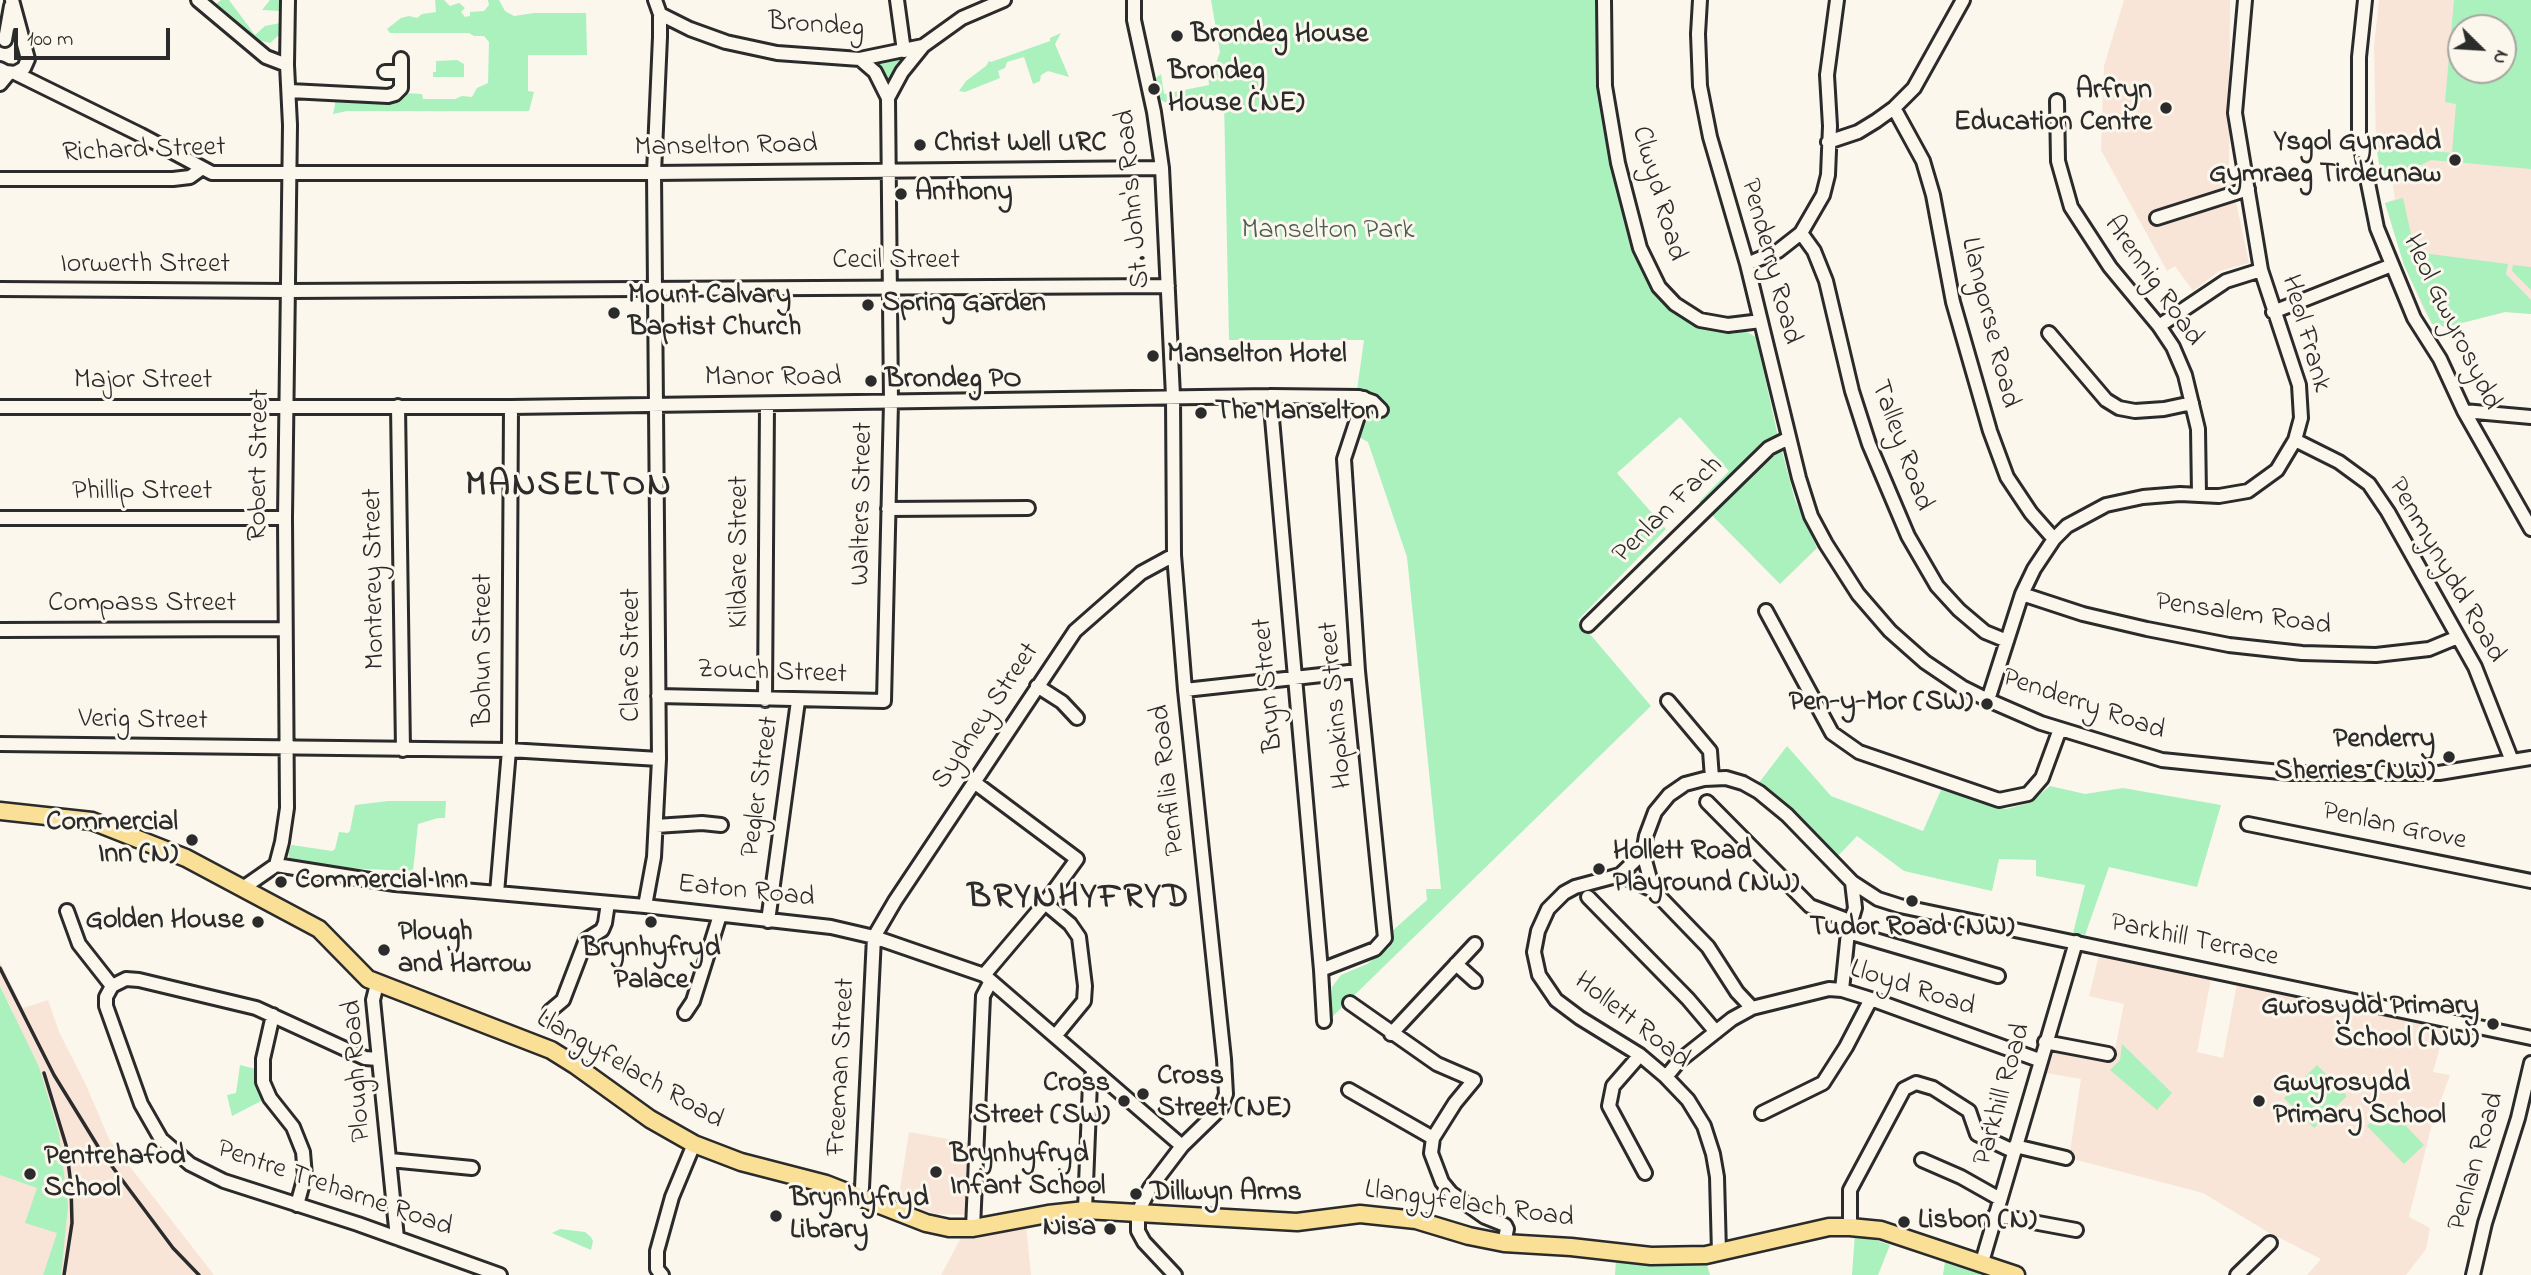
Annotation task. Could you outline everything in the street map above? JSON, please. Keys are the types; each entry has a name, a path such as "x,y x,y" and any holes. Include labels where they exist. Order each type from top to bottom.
{"main road":[{"name":"Llangyfelach Road","path":"0,811 92,821 186,858 318,929 340,949 359,973 377,984 551,1051 650,1119 694,1144 741,1162 826,1184 926,1223 948,1228 973,1228 1085,1210 1297,1222 1360,1214 1416,1220 1469,1237 1504,1243 1651,1256 1719,1253 1829,1227 1850,1227 1881,1230 2015,1275"}],"street":[{"path":"198,0 266,57 287,65"},
{"name":"Robert Street","path":"276,865 287,808 285,518 290,174 288,0"},
{"path":"655,0 660,14"},
{"path":"897,0 904,51"},
{"name":"Brondeg","path":"660,14 690,29 777,54 860,59 923,46 961,18 1004,0"},
{"name":"St. John's Road","path":"1133,0 1134,20 1154,112 1162,168 1173,396"},
{"name":"Clwyd Road","path":"1604,0 1605,86 1618,163 1640,248 1659,287 1675,304 1700,320 1728,325 1761,321"},
{"name":"Penderry Road","path":"1700,0 1700,86 1710,137 1747,264 1789,438 1811,516 1858,594 1890,631 1925,662 1988,701 2060,729 2162,760 2290,773 2439,773 2531,758"},
{"path":"1747,264 1778,251 1801,233 1824,195 1828,175 1830,126 1827,75 1837,0"},
{"path":"1828,142 1858,132 1894,108 1914,88 1963,0"},
{"name":"Heol Frank","path":"1988,701 2022,594 2034,569 2054,539 2067,526 2106,505 2143,497 2199,494 2219,496 2248,491 2277,470 2295,440 2301,418 2299,385 2261,270 2235,113 2245,0"},
{"name":"Heol Gwyrosydd","path":"2365,0 2359,57 2359,138 2378,228 2414,318 2440,359 2464,411 2531,530"},
{"path":"12,1 3,41 18,40 25,45"},
{"path":"8,71 21,70 29,56 12,1"},
{"name":"Clare Street","path":"645,906 654,857 659,759 654,173 660,14"},
{"path":"888,99 902,72 923,46"},
{"name":"Walters Street","path":"860,59 875,72 888,99 891,402 884,701"},
{"path":"27,63 54,91"},
{"path":"290,91 388,96 396,94 401,88 401,66 385,72"},
{"path":"0,84 8,71"},
{"path":"8,71 141,135 201,169"},
{"name":"Arennig Road","path":"2057,101 2058,161 2071,207 2109,267 2159,326 2173,347 2185,375 2198,429 2199,494"},
{"name":"Llangorse Road","path":"1894,108 1923,162 1933,195 1953,302 1990,432 2007,477 2031,513 2054,539"},
{"name":"Manselton Road","path":"290,174 1162,168"},
{"name":"Richard Street","path":"0,178 173,179 190,177 201,169 212,173 290,174"},
{"path":"2157,218 2248,189"},
{"name":"Talley Road","path":"1801,233 1815,251 1826,281 1864,431 1908,536 1926,570 1944,594 1985,632 2007,641"},
{"path":"2273,312 2392,265"},
{"path":"2159,326 2226,281 2261,270"},
{"name":"Cecil Street","path":"289,291 1168,286"},
{"name":"Iorwerth Street","path":"0,289 289,291"},
{"path":"2049,333 2106,400 2119,408 2135,411 2164,409 2192,402"},
{"name":"Manor Road","path":"286,406 510,407 1173,396 1364,398"},
{"name":"Penfilia Road","path":"1138,1212 1150,1188 1182,1146 1221,1108 1226,1094 1174,555 1173,396"},
{"name":"Bryn Street","path":"1270,396 1324,1021"},
{"path":"1364,398 1378,405 1381,410"},
{"name":"Hopkins Street","path":"1321,970 1375,949 1385,938 1358,671 1344,459 1364,398"},
{"name":"Kildare Street","path":"765,700 767,404"},
{"name":"Major Street","path":"0,407 286,406"},
{"name":"Monterey Street","path":"398,406 402,750"},
{"name":"Bohun Street","path":"498,893 509,750 510,407"},
{"path":"2464,411 2531,417"},
{"name":"Penlan Fach","path":"1588,625 1769,448 1789,438"},
{"name":"Penmynydd Road","path":"2295,440 2339,462 2369,484 2388,512 2475,667 2512,761"},
{"path":"888,509 1028,508"},
{"name":"Phillip Street","path":"0,518 285,518"},
{"name":"Sydney Street","path":"874,937 894,901 1075,631 1141,573 1174,555"},
{"name":"Pensalem Road","path":"2022,594 2083,614 2147,629 2229,645 2290,652 2376,655 2430,649 2458,637"},
{"path":"1766,611 1832,733 1859,752 1999,800 2028,794 2042,778 2060,729"},
{"name":"Compass Street","path":"0,629 285,629"},
{"path":"1185,690 1358,671"},
{"path":"1037,686 1062,702 1077,718"},
{"name":"Zouch Street","path":"658,696 884,701"},
{"name":"Pegler Street","path":"768,921 798,701"},
{"path":"1668,701 1710,751 1712,778"},
{"name":"Verig Street","path":"0,744 509,750 659,759"},
{"path":"1653,890 1643,853 1655,812 1670,795 1685,784 1712,778 1744,783 1787,816 1852,882 1855,908 1849,927 1842,990"},
{"path":"973,1228 983,996 987,978 1077,859 974,782"},
{"path":"1707,802 1810,906 1849,927 1998,976"},
{"path":"656,826 702,823 721,825"},
{"name":"Penlan Grove","path":"2248,824 2531,881"},
{"name":"Hollett Road","path":"1643,853 1619,876 1575,887 1564,893 1548,909 1538,931 1534,952 1539,975 1556,1000 1640,1055 1666,1077 1688,1100 1704,1126 1717,1177 1719,1253"},
{"path":"243,888 276,865"},
{"name":"Eaton Road","path":"276,865 395,884 645,906 831,927 874,937 987,978 1182,1146"},
{"path":"1619,876 1653,890 1708,947 1737,992 1752,1008"},
{"name":"Parkhill Terrace","path":"1852,882 1878,899 1900,906 2531,1038"},
{"name":"Hollett Road","path":"1588,897 1602,904 1716,1032"},
{"path":"1855,908 1878,899"},
{"path":"550,1011 567,1005 586,940 595,936 605,923 608,903"},
{"path":"1045,903 1070,923 1079,937 1085,986 1084,1001 1056,1035"},
{"path":"67,911 74,945 111,986 126,979 139,980 256,1008 365,1058 378,1059"},
{"path":"685,1013 693,1002 720,915"},
{"name":"Freeman Street","path":"859,1199 862,1188 874,937"},
{"name":"Parkhill Road","path":"1982,1262 2039,1060 2076,942"},
{"path":"1391,1034 1475,944"},
{"path":"1456,964 1475,981"},
{"name":"Plough Road","path":"377,984 373,1000 397,1238"},
{"name":"Pentre Treharne Road","path":"111,986 106,997 106,1006 141,1104 161,1139 190,1164 205,1173 500,1275"},
{"name":"Lloyd Road","path":"1666,1077 1679,1061 1732,1019 1752,1008 1820,990 1842,990 1871,999 2039,1060"},
{"path":"1762,1113 1823,1083 1846,1047 1871,999"},
{"path":"1350,1003 1437,1064 1475,1080 1455,1103 1433,1138 1431,1153 1442,1182 1451,1193 1485,1217 1505,1225 1507,1229 1504,1243"},
{"path":"273,1015 263,1059 263,1082 270,1098 293,1127 303,1152 305,1176 297,1205"},
{"path":"2045,1042 2108,1054"},
{"path":"1640,1055 1613,1086 1609,1106 1645,1173"},
{"name":"Penlan Road","path":"2473,1275 2485,1223 2518,1118 2531,1063"},
{"path":"1085,1210 1090,1082 1094,1070"},
{"path":"1850,1227 1850,1190 1904,1090 1916,1083 1933,1088 1969,1111 1977,1134 2014,1148 2066,1158"},
{"path":"1349,1090 1433,1138"},
{"path":"662,1275 657,1269 657,1251 672,1197 694,1144"},
{"path":"390,1160 472,1168"},
{"path":"1922,1160 1939,1161 2000,1199"},
{"path":"1138,1212 1138,1231 1144,1242 1175,1275"},
{"path":"1995,1215 2070,1224"},
{"path":"2236,1275 2270,1243"}],"shaded area":[{"name":"Arfryn Education Centre","path":"2124,0 2230,0 2229,169 2249,263 2219,271 2193,291 2175,266 2167,271 2101,150 2104,66"},
{"name":"Ysgol Gynradd Gymraeg Tirdeunaw","path":"2379,0 2531,0 2531,314 2505,312 2446,327 2432,324 2404,265 2385,203 2395,199 2392,180 2382,182 2376,145 2374,46"},
{"name":"Gwyrosydd Primary School","path":"2099,955 2211,979 2197,1052 2223,1058 2237,984 2445,1029 2433,1072 2450,1075 2432,1124 2409,1217 2430,1228 2426,1249 2406,1275 2307,1275 2321,1259 2268,1232 2203,1193 2069,1158 2081,1079 2046,1073 2055,1049 2113,1059 2124,1004 2089,996"},
{"path":"0,962 23,1008 48,1000 59,1032 110,1141 214,1275 0,1275 0,1018 13,1012 0,986"},
{"name":"Brynhyfryd Infant School","path":"909,1132 971,1143 969,1215 936,1214 898,1202"},
{"path":"1026,1225 1031,1275 941,1275 961,1238 974,1239"}],"green space":[{"path":"202,0 213,0 216,4 221,0 229,0 255,35 265,26 280,23 279,35 270,43 248,38"},
{"path":"270,0 283,0 281,11 262,10"},
{"path":"435,0 444,0 450,6 459,3 465,8 461,12 465,17 470,16 470,12 484,11 489,5 488,0 499,0 505,11 514,16 534,13 586,13 587,55 528,55 528,91 534,92 529,111 347,111 333,114 336,99 405,93 422,94 423,99 455,99 462,96 472,97 477,88 488,83 489,42 484,36 469,33 390,33 387,29 401,18 417,18 422,14 436,12"},
{"name":"Manselton Park","path":"1211,0 1599,0 1599,85 1607,139 1619,192 1644,270 1659,295 1674,311 1701,326 1733,334 1745,331 1756,337 1795,500 1817,548 1780,584 1699,502 1729,471 1680,417 1617,473 1666,529 1578,620 1651,706 1332,1017 1332,987 1341,975 1367,964 1389,948 1391,932 1427,900 1426,889 1441,889 1407,557 1368,442 1359,437 1369,407 1386,412 1373,394 1357,390 1364,340 1229,340 1224,101 1198,105 1164,102 1160,99 1156,78 1161,74 1164,94 1209,85 1208,72 1213,71 1220,52"},
{"path":"2454,0 2531,0 2531,169 2431,160 2381,175 2376,145 2452,153 2456,104 2445,102 2447,79 2447,84 2517,84 2517,14 2453,14"},
{"path":"1061,33 1055,44 1069,77 1048,71 1041,75 1040,81 1033,84 1024,57 1007,62 1005,68 998,71 1000,78 965,92 959,91 966,81 989,61 1050,41 1050,38"},
{"path":"457,60 464,64 464,77 433,77 436,61"},
{"path":"904,60 888,84 876,62"},
{"path":"2403,198 2415,252 2508,264 2506,274 2531,300 2531,314 2505,312 2446,327 2432,324 2404,265 2385,203"},
{"path":"2513,265 2531,267 2531,290 2512,271"},
{"path":"1787,746 1831,796 1923,831 1941,790 2006,809 2030,803 2050,786 2085,794 2123,788 2221,805 2197,887 2109,867 2085,935 2073,933 2085,885 2036,876 2036,860 1999,859 1992,891 1904,871 1857,836 1837,857 1758,784"},
{"path":"388,801 446,801 445,818 418,824 413,871 341,868 294,862 289,858 288,850 292,845 332,851 335,849 339,832 350,831 355,805"},
{"name":"Pentrehafod School","path":"0,986 39,1067 59,1134 68,1206 61,1275 43,1275 57,1233 25,1223 37,1188 0,1175"},
{"path":"2122,1044 2172,1093 2157,1110 2110,1070 2120,1060"},
{"path":"240,1065 256,1069 263,1100 232,1116 227,1095 236,1093"},
{"path":"2317,1065 2347,1096 2314,1128 2284,1098"},
{"path":"2387,1106 2424,1145 2404,1164 2367,1126"},
{"path":"560,1229 585,1232 593,1241 591,1250 552,1233"},
{"path":"1855,1233 1890,1245 1878,1275 1852,1275"},
{"path":"1616,1260 1707,1265 1710,1275 1615,1275"},
{"path":"1945,1262 1985,1275 1943,1275"}],"railway":[{"path":"0,968 54,1075 102,1153 173,1248 199,1275"},
{"path":"44,1073 66,1145 71,1185 72,1223 64,1275"}],"place":[{"name":"Brondeg House","path":"1177,36"},
{"name":"Brondeg House (NE)","path":"1154,89"},
{"name":"Arfryn Education Centre","path":"2166,108"},
{"name":"Christ Well URC","path":"920,145"},
{"name":"Ysgol Gynradd Gymraeg Tirdeunaw","path":"2455,160"},
{"name":"Anthony","path":"901,194"},
{"name":"Spring Garden","path":"868,305"},
{"name":"Mount Calvary Baptist Church","path":"614,313"},
{"name":"Manselton Hotel","path":"1153,356"},
{"name":"Brondeg PO","path":"871,381"},
{"name":"The Manselton","path":"1201,413"},
{"name":"Pen-y-Mor (SW)","path":"1987,704"},
{"name":"Penderry Sherries (NW)","path":"2449,757"},
{"name":"Commercial Inn (N)","path":"192,840"},
{"name":"Hollett Road Playround (NW)","path":"1599,869"},
{"name":"Commercial Inn","path":"281,882"},
{"name":"Tudor Road (NW)","path":"1912,901"},
{"name":"Golden House","path":"258,922"},
{"name":"Brynhyfryd Palace","path":"651,922"},
{"name":"Plough and Harrow","path":"384,950"},
{"name":"Gwrosydd Primary School (NW)","path":"2493,1024"},
{"name":"Cross Street (NE)","path":"1143,1094"},
{"name":"Cross Street (SW)","path":"1124,1101"},
{"name":"Gwyrosydd Primary School","path":"2259,1101"},
{"name":"Brynhyfryd Infant School","path":"936,1172"},
{"name":"Pentrehafod School","path":"30,1174"},
{"name":"Dillwyn Arms","path":"1136,1194"},
{"name":"Brynhyfryd Library","path":"776,1216"},
{"name":"Lisbon (N)","path":"1904,1222"},
{"name":"Nisa","path":"1110,1229"}],"district":[{"name":"MANSELTON","path":"569,488"},
{"name":"BRYNHYFRYD","path":"1079,900"}]}
